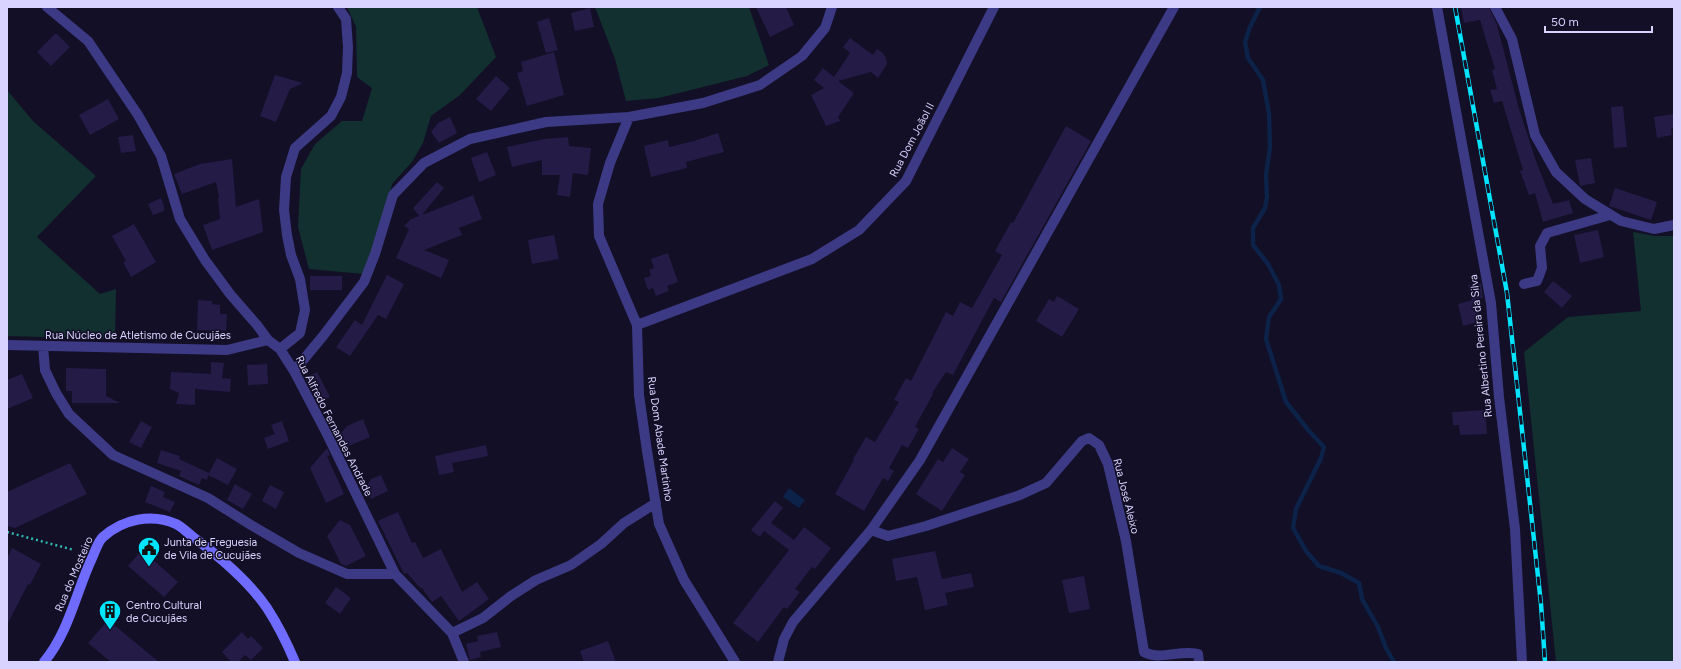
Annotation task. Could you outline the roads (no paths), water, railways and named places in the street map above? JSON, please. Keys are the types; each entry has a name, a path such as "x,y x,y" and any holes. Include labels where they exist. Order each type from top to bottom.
{"main road":[{"name":"Rua do Mosteiro","path":"44,662 52,653 64,631 87,569 102,537 129,521 155,518 177,524 208,548 240,577 266,607 282,632 295,662"}],"street":[{"name":"Rua Alfredo Fernandes Andrade","path":"47,7 88,41 138,115 161,156 180,220 204,260 268,340 280,349 294,371 327,434 395,574 452,633 464,662"},
{"path":"280,349 300,333 305,310 300,279 291,256 287,235 284,210 286,177 295,148 331,116 341,97 347,72 348,47 346,19 338,7"},
{"path":"294,371 364,282 375,254 393,195 424,163 470,139 546,122 629,118 703,103 760,85 802,56 825,28 832,7"},
{"name":"Rua Dom Joãol II","path":"637,325 812,260 859,230 906,181 994,7"},
{"path":"778,662 784,639 793,622 871,530 920,460 1174,7"},
{"name":"Rua Albertino Pereira da Silva","path":"1437,7 1491,303 1499,396 1515,529 1522,662"},
{"path":"1495,7 1512,39 1535,135 1556,172 1584,199 1621,221 1654,229 1674,225"},
{"name":"Rua Dom Abade Martinho","path":"629,118 610,163 598,204 599,236 637,325 639,395 659,524 684,580 735,662"},
{"path":"1524,284 1537,282 1542,268 1540,246 1547,233 1610,214"},
{"name":"Rua Núcleo de Atletismo de Cucujães","path":"7,345 227,350 268,340"},
{"path":"43,346 45,370 56,393 69,414 114,455 208,498 299,553 347,574 395,574"},
{"name":"Rua José Aleixo","path":"871,530 888,536 926,526 1020,495 1046,483 1082,440 1089,438 1099,445 1108,464 1126,541 1144,652 1152,656 1190,652 1198,654 1200,662"},
{"path":"452,633 483,618 511,596 536,580 571,565 601,544 624,523 656,502"}],"water":[{"path":"789,488 805,500 799,508 783,497"}],"waterway":[{"path":"1260,7 1250,27 1245,42 1248,58 1263,80 1269,114 1270,147 1266,175 1267,197 1265,208 1253,228 1253,245 1268,264 1279,285 1281,299 1269,317 1266,339 1286,402 1324,447 1321,458 1296,509 1293,528 1306,551 1319,566 1341,573 1359,583 1362,599 1378,627 1386,648 1394,662"}],"railway":[{"path":"1455,7 1507,293 1541,604 1545,662"}],"place":[{"name":"Junta de Freguesia de Vila de Cucujães","path":"149,568"},
{"name":"Centro Cultural de Cucujães","path":"110,630"}]}
